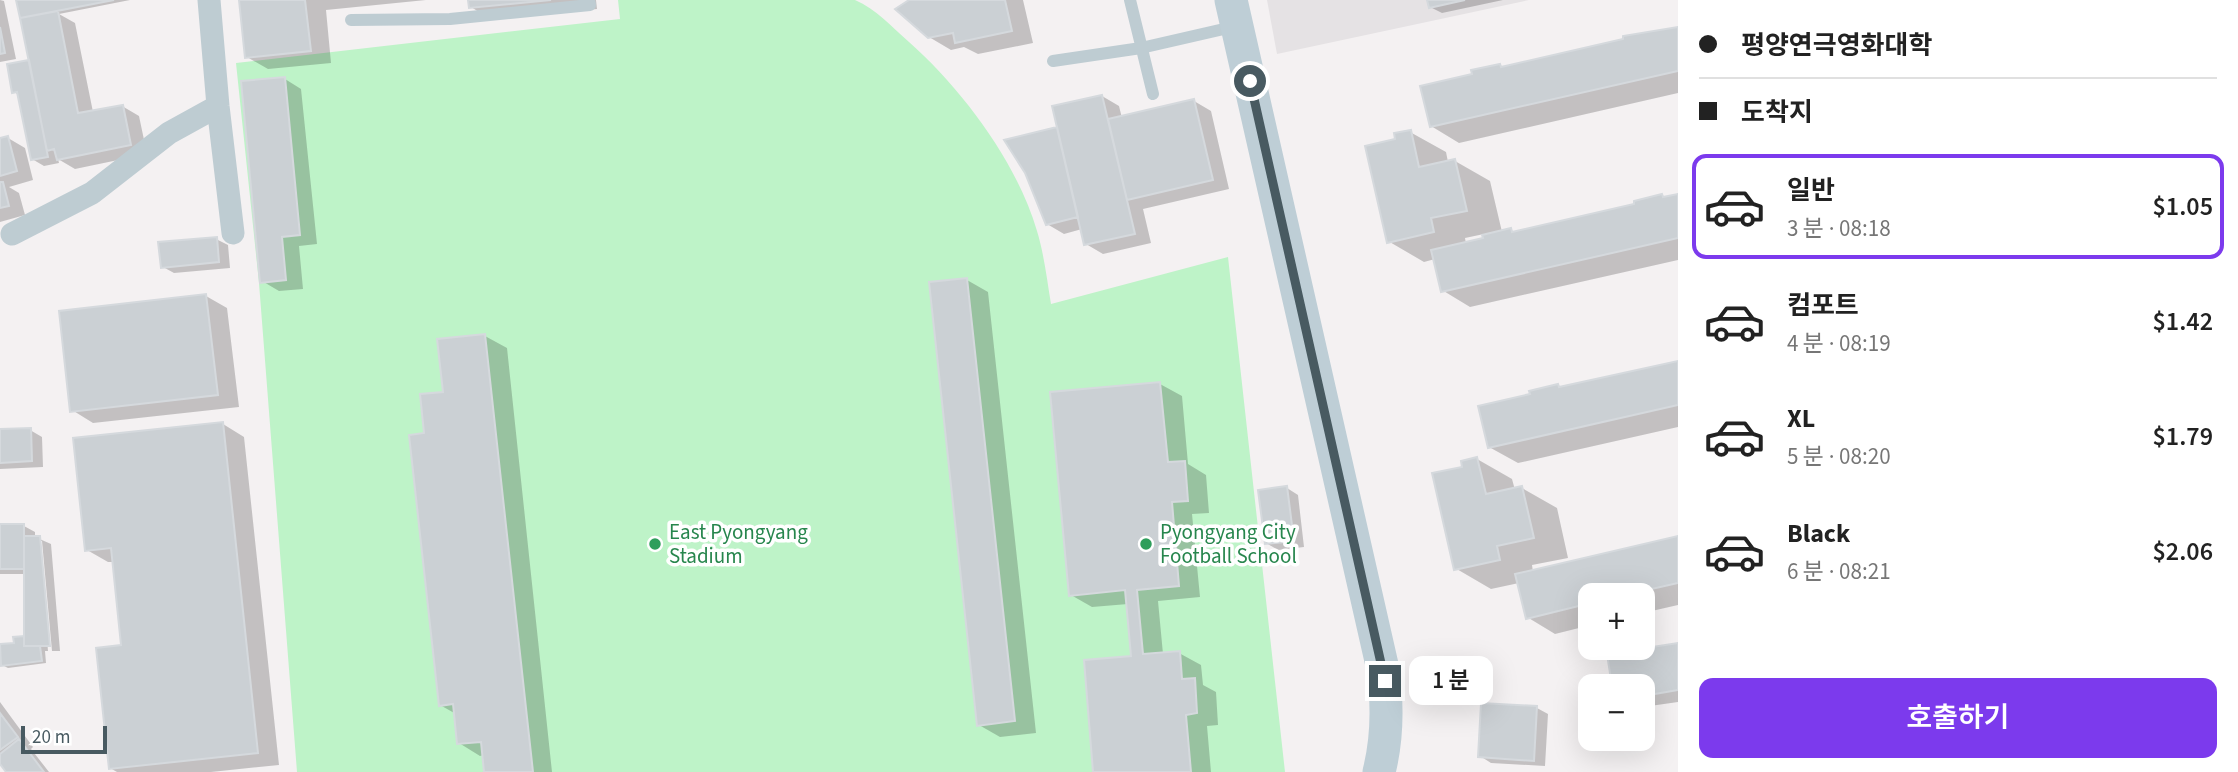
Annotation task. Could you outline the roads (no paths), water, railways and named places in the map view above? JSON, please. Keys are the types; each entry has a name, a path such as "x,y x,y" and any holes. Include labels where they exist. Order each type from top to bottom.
{"street":[{"path":"208,0 233,233"},
{"path":"1234,13 1382,665 1387,697 1387,729 1379,772"},
{"path":"6,236 92,193 169,133 218,106"}],"lane":[{"path":"351,20 450,19 590,5 589,0"},
{"path":"1130,0 1153,94"},
{"path":"1054,61 1141,48 1234,13"}],"place":[{"name":"East Pyongyang Stadium","path":"655,544"},
{"name":"Pyongyang City Football School","path":"1146,544"}]}
